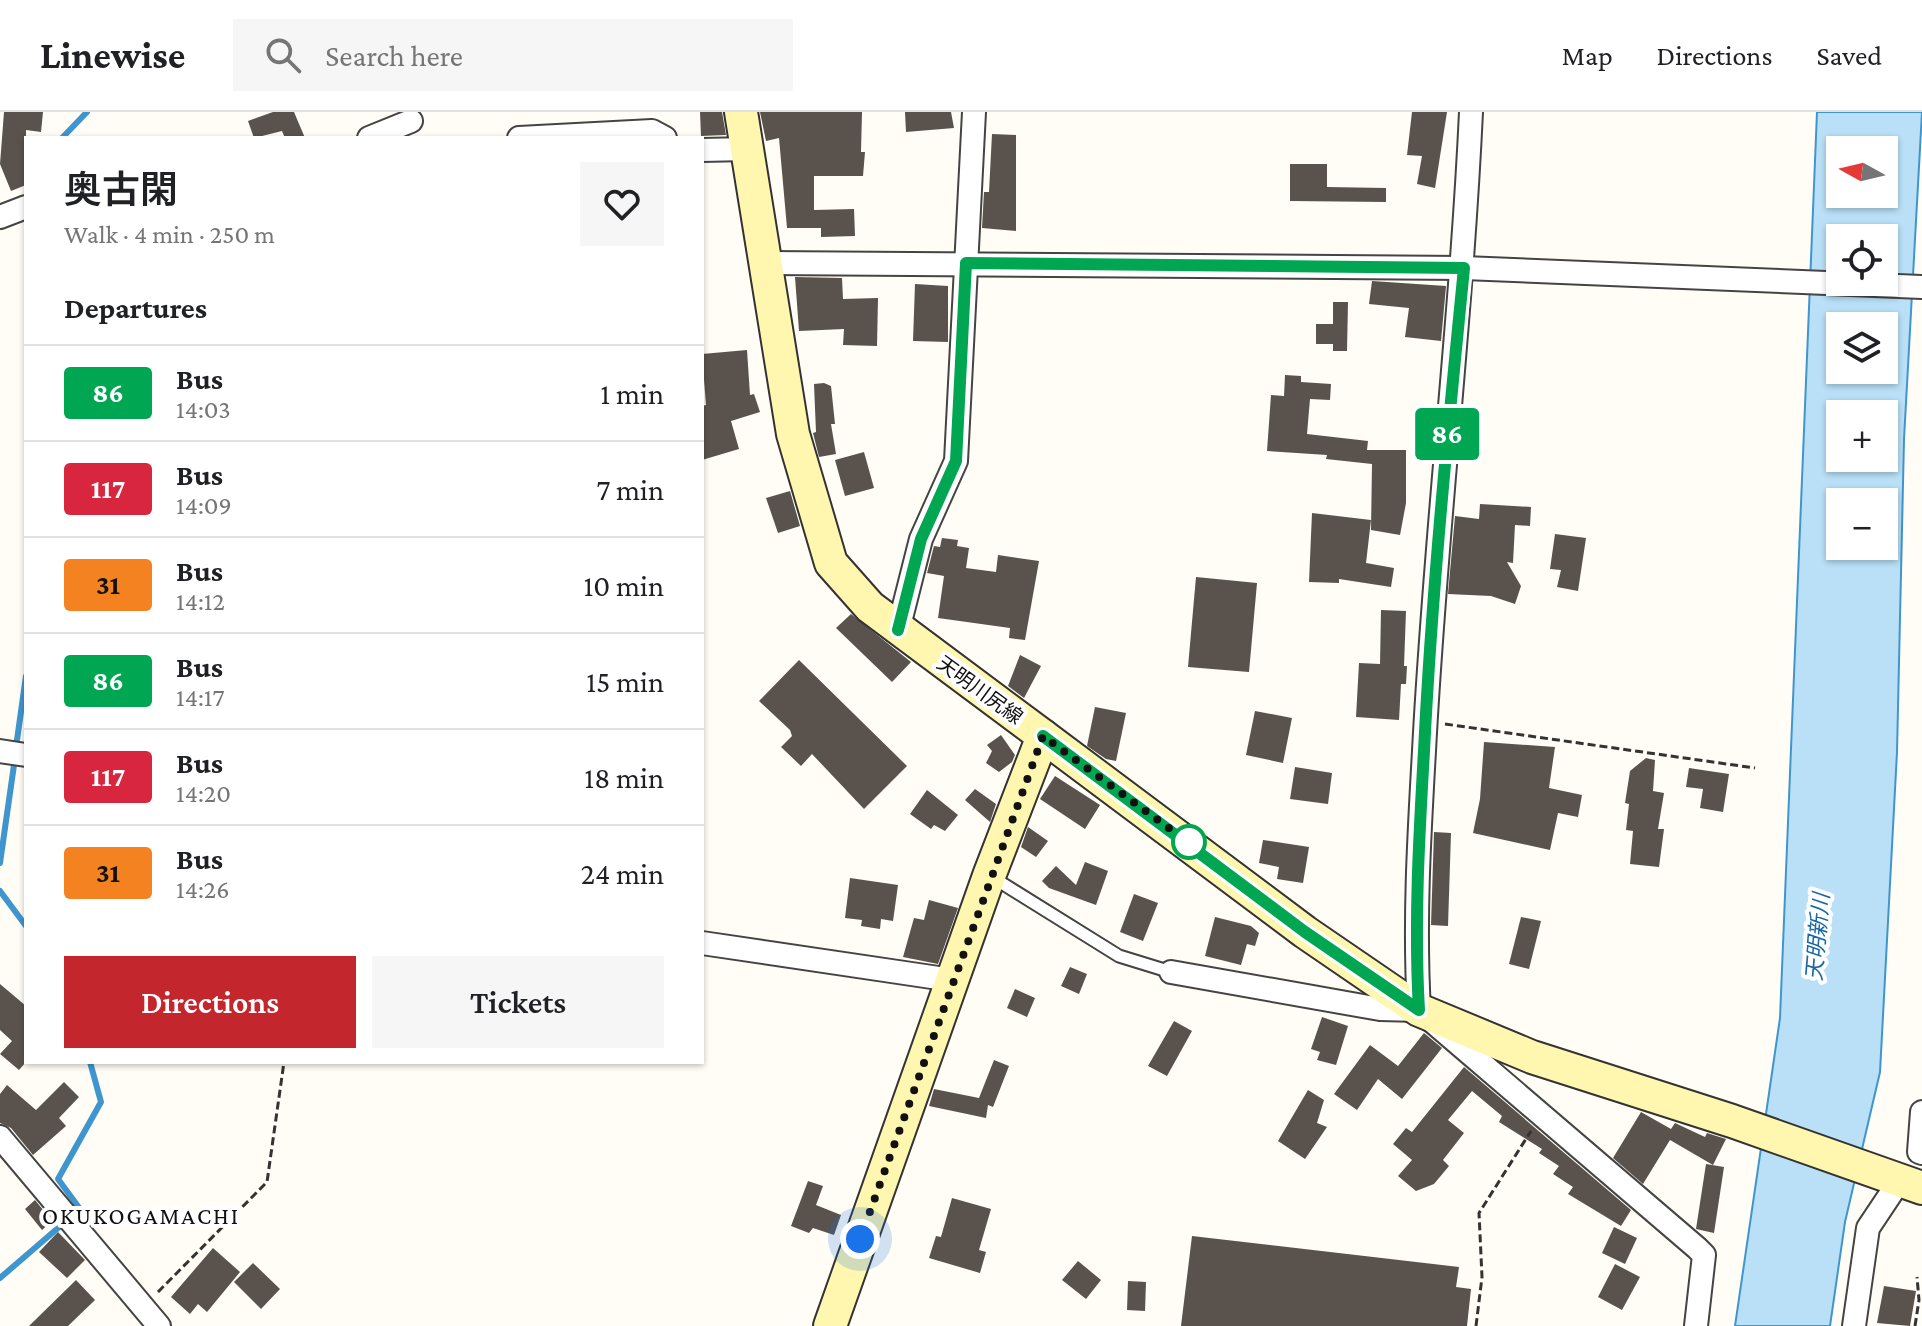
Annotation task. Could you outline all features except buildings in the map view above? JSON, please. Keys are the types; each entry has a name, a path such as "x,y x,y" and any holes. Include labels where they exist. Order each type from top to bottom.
{"main road":[{"name":"天明川尻線","path":"741,112 793,434 831,563 870,607 898,630 1043,736 989,876 830,1326"},
{"path":"1043,736 1318,941 1419,1010 1492,1042 1585,1076 1732,1121 1901,1180"}],"street":[{"path":"898,630 921,539 956,461 974,112"},
{"path":"1419,1010 1414,930 1425,721 1439,507 1464,268 1471,112"},
{"path":"375,136 411,124"},
{"path":"557,136 652,131 661,136"},
{"path":"704,150 747,149"},
{"path":"0,217 24,208"},
{"path":"766,263 1464,268 1922,287"},
{"path":"0,751 24,755"},
{"path":"704,943 952,980"},
{"path":"1171,972 1380,1009 1419,1010 1704,1255 1696,1326"},
{"path":"1922,1112 1919,1152 1922,1153"},
{"path":"0,1137 159,1326"},
{"path":"1854,1326 1868,1228 1901,1180"}],"lane":[{"path":"989,876 1119,956 1171,972"}],"path":[{"path":"1425,721 1755,768"},
{"path":"144,1306 267,1182 284,1064"},
{"path":"1476,1326 1482,1277 1479,1213 1541,1114"},
{"path":"1915,1326 1919,1300 1917,1277"}],"water":[{"name":"天明新川","path":"1817,112 1922,112 1904,439 1897,752 1880,1072 1845,1222 1830,1326 1735,1326 1780,1018"}],"waterway":[{"path":"64,136 87,112"},
{"path":"16,747 24,690"},
{"path":"0,863 15,758"},
{"path":"0,891 24,923"},
{"path":"73,1215 80,1209 58,1179 101,1102 91,1064"},
{"path":"0,1278 65,1222"}],"bus line":[{"name":"86","path":"898,630 921,539 956,461 966,263 1464,268 1439,507 1425,721 1414,930 1419,1010 1305,932 1043,736"}],"district":[{"name":"OKUKOGAMACHI","path":"141,1216"}],"route":[{"path":"860,1239 989,876 1043,736 1196,848 1189,842"}]}
